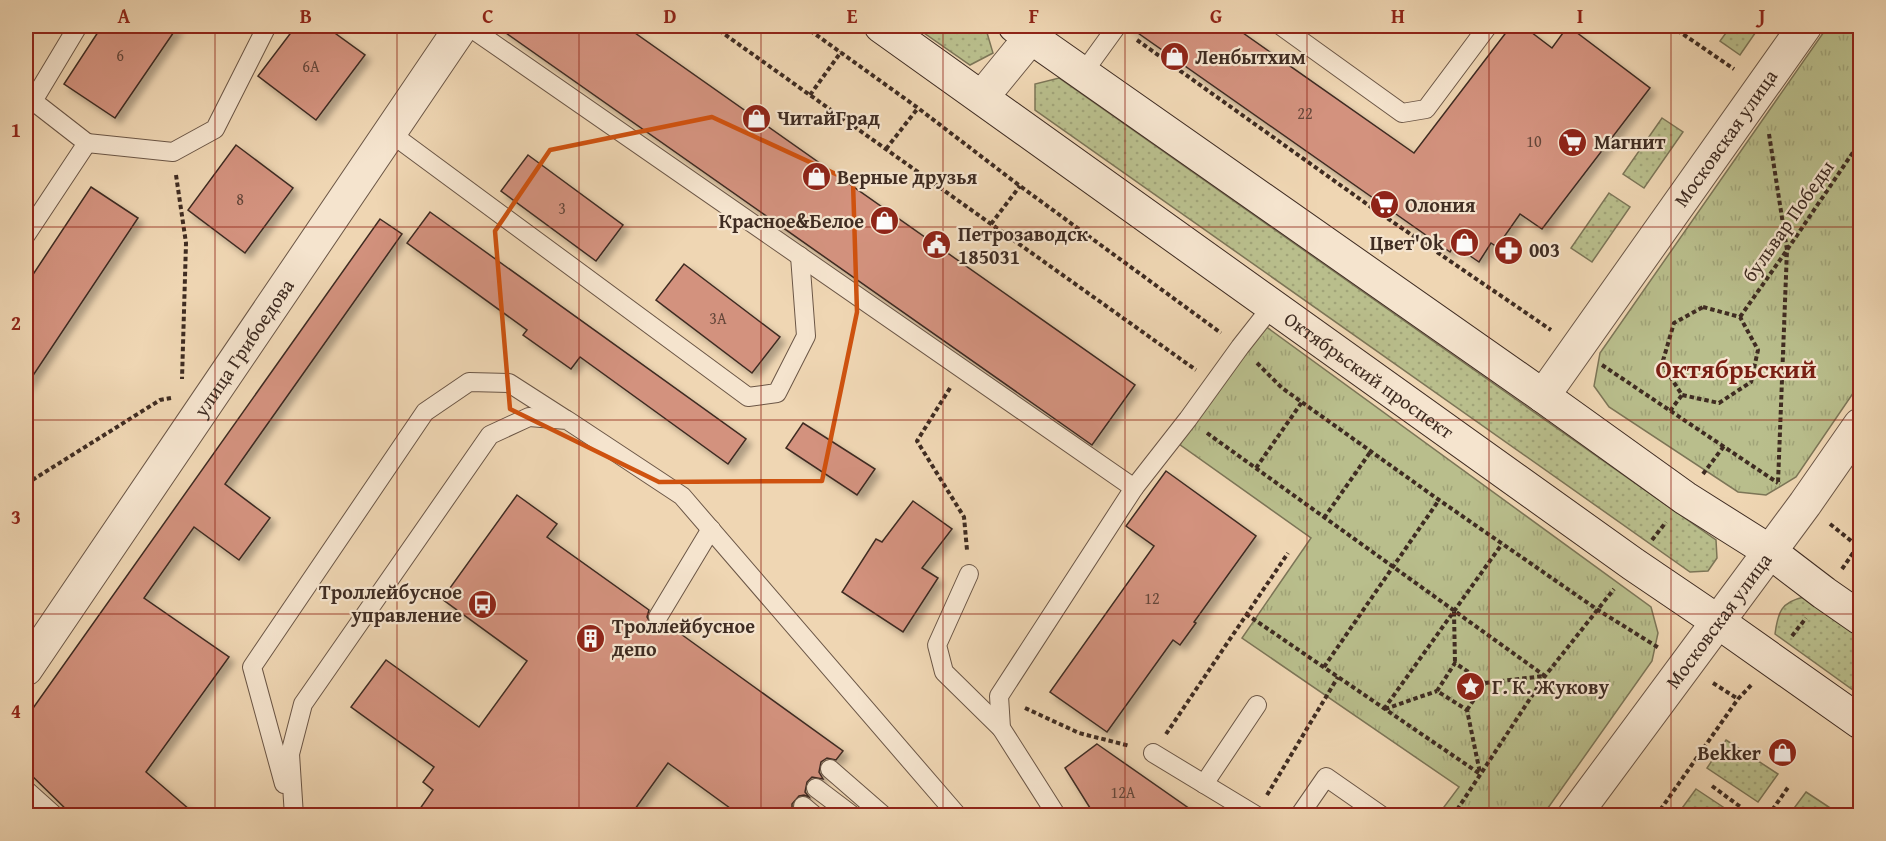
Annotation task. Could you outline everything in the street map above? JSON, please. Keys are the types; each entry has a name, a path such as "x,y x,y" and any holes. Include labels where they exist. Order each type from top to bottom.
{"main road":[{"name":"улица Грибоедова","path":"26,669 462,26"},
{"name":"Октябрьский проспект","path":"881,26 1633,564 1860,722"},
{"name":"Московская улица","path":"1543,396 1805,26"},
{"path":"982,97 1023,31 1685,498 1769,551 1860,618"},
{"name":"Московская улица","path":"1574,816 1805,504 1860,425"}],"lane":[{"path":"78,26 33,101 87,143 173,152 215,129 267,26"},
{"path":"468,26 1134,488"},
{"path":"1083,73 1117,26"},
{"path":"1281,26 1402,113 1426,109 1488,26"},
{"path":"389,132 747,397 777,393 806,336 800,256"},
{"path":"26,235 87,143"},
{"path":"1001,728 999,696 1134,488 1274,305"},
{"path":"293,816 252,667 425,412 469,382 509,383 682,496 958,816"},
{"path":"293,816 290,754 303,704 490,435 529,417 567,420"},
{"path":"658,617 711,530"},
{"path":"969,574 937,645 944,672 1001,728 1057,816"},
{"path":"1204,784 1257,705"},
{"path":"1153,753 1256,815"},
{"path":"830,769 884,816"},
{"path":"1299,816 1326,777 1382,816"},
{"path":"816,788 853,816"},
{"path":"26,790 55,816"}],"path":[{"path":"713,26 1215,384"},
{"path":"804,26 1240,347 1282,388 1598,610 1738,699"},
{"path":"1671,26 1761,88 1788,250 1778,483"},
{"path":"1136,39 1371,207 1577,349 1778,483 1860,548"},
{"path":"810,95 841,52"},
{"path":"886,149 918,108"},
{"name":"бульвар Победы","path":"1740,317 1860,142"},
{"path":"173,152 186,243 181,384"},
{"path":"991,224 1020,186"},
{"path":"1703,307 1740,317 1758,350 1751,382 1719,403 1682,395 1662,364 1674,323 1703,307"},
{"path":"962,370 917,441 964,516 969,574"},
{"path":"26,483 160,400 218,385"},
{"path":"1670,411 1682,395"},
{"path":"1256,468 1302,402"},
{"path":"1188,419 1545,676"},
{"path":"1454,816 1545,676 1724,446"},
{"path":"1324,518 1371,451"},
{"path":"1324,667 1439,500"},
{"path":"1384,709 1502,544"},
{"path":"999,696 1079,733 1153,753 1288,553"},
{"path":"1384,709 1437,691 1455,663 1454,612"},
{"path":"1246,614 1480,774"},
{"path":"1455,663 1485,683 1545,676"},
{"path":"1256,815 1338,677"},
{"path":"1480,774 1467,710 1485,683"},
{"path":"1437,691 1467,710"},
{"path":"1712,786 1742,808"},
{"path":"1768,816 1789,786"}],"highlighted area":[{"path":"712,117 853,182 857,312 822,481 659,482 510,409 495,231 550,150"}],"green space":[{"path":"914,26 985,26 993,53 970,65"},
{"path":"1731,26 1760,26 1740,55 1720,41"},
{"path":"1828,26 1860,26 1860,383 1796,477 1766,495 1738,492 1609,407 1594,386 1600,353"},
{"path":"1059,78 1716,540 1717,558 1708,571 1690,572 1035,110 1035,84"},
{"path":"1662,118 1683,132 1644,188 1623,174"},
{"path":"1609,193 1630,207 1592,262 1571,248"},
{"path":"1261,323 1651,607 1658,633 1652,661 1543,815 1438,815 1459,787 1242,638 1311,538 1179,444"},
{"path":"1804,597 1860,636 1860,695 1775,634 1782,609 1790,602"},
{"path":"1726,740 1778,774 1758,802 1707,768"},
{"path":"1696,789 1735,815 1677,815"},
{"path":"1806,792 1841,815 1789,815"}],"building":[{"path":"102,26 178,26 115,118 64,84"},
{"path":"296,26 325,26 365,55 316,120 258,76"},
{"path":"496,26 625,26 1135,385 1092,445"},
{"path":"1128,26 1233,26 1414,153 1511,26 1523,26 1552,48 1568,26 1650,88 1542,229 1520,214 1497,247 1491,243 1479,262 1454,245 1450,252"},
{"path":"236,145 293,188 245,253 188,210"},
{"path":"528,155 623,225 596,261 501,191"},
{"path":"91,187 138,218 26,386 26,285"},
{"path":"430,212 746,439 728,464 580,357 571,369 523,335 527,330 407,243"},
{"path":"380,219 402,234 225,484 270,518 239,560 194,527 144,598 229,657 146,772 197,816 73,816 26,770 26,718"},
{"path":"684,264 780,337 752,373 656,300"},
{"path":"803,423 875,469 857,495 786,448"},
{"path":"1166,471 1256,536 1180,645 1173,640 1107,732 1050,692 1154,546 1126,526"},
{"name":"Троллейбусное депо","path":"517,495 557,524 547,537 649,610 647,617 652,626 658,628 667,624 843,751 836,760 827,758 821,762 819,772 823,779 812,777 807,782 805,792 809,797 799,796 792,804 796,816 741,816 668,763 630,816 415,816 433,790 423,782 434,767 351,707 386,660 479,727 527,661 442,599"},
{"path":"913,501 952,529 922,568 938,578 903,632 842,592 876,539 882,542"},
{"path":"1097,744 1200,816 1095,816 1065,768"}],"place":[{"name":"Ленбытхим","path":"1174,57"},
{"name":"ЧитайГрад","path":"756,118"},
{"name":"Магнит","path":"1573,142"},
{"name":"Верные друзья","path":"816,177"},
{"name":"Олония","path":"1384,205"},
{"name":"Красное&Белое","path":"885,221"},
{"name":"Цвет'Ok","path":"1465,243"},
{"name":"Петрозаводск 185031","path":"937,245"},
{"name":"003","path":"1508,250"},
{"name":"Троллейбусное управление","path":"483,604"},
{"name":"Троллейбусное депо","path":"591,638"},
{"name":"Г. К. Жукову","path":"1471,687"},
{"name":"Bekker","path":"1782,753"}],"district":[{"name":"Октябрьский","path":"1736,369"}]}
